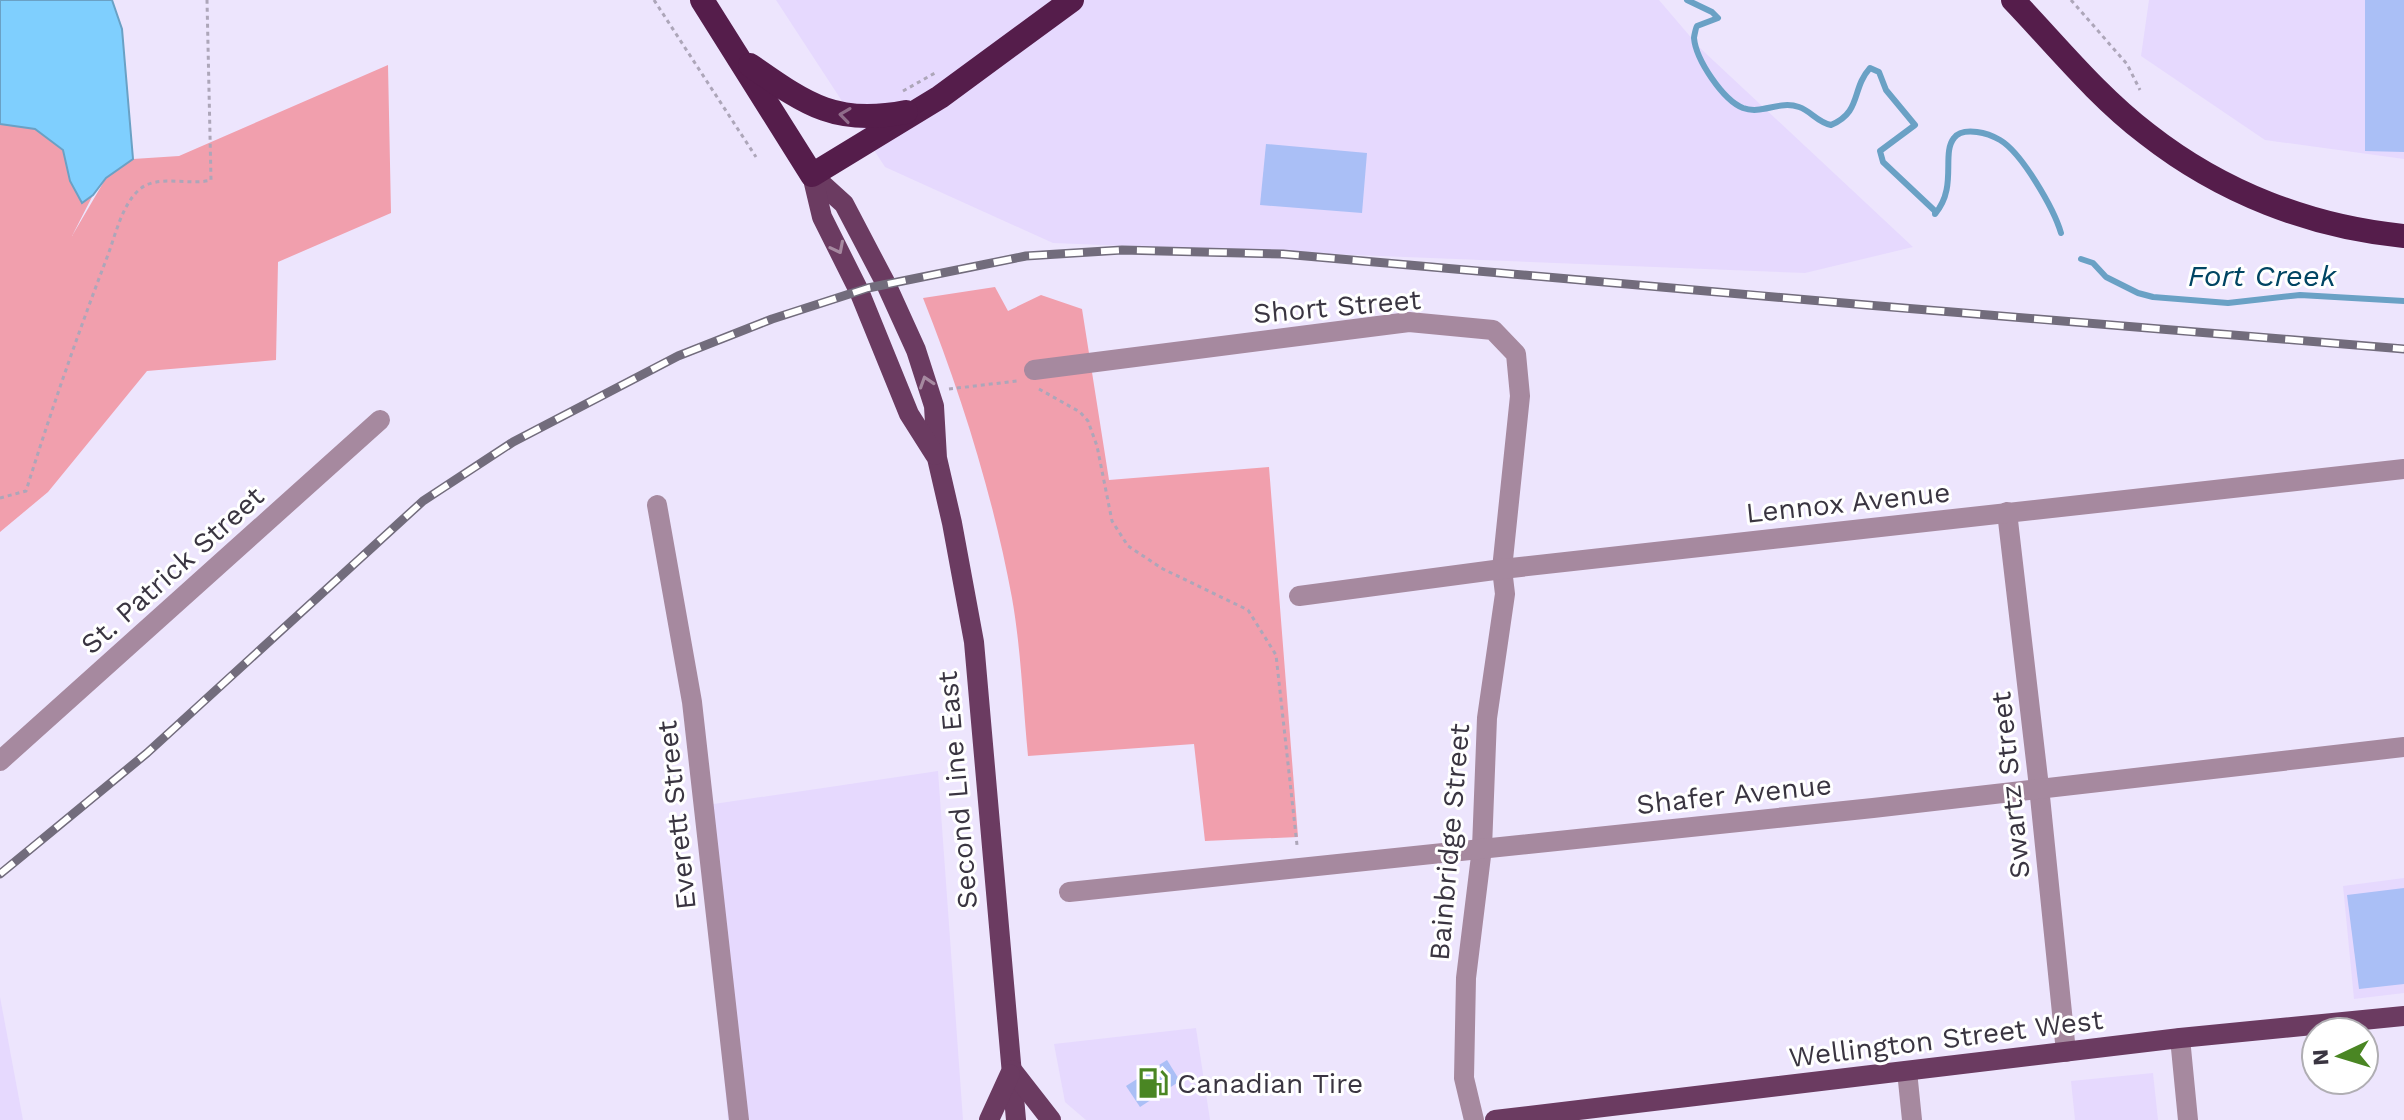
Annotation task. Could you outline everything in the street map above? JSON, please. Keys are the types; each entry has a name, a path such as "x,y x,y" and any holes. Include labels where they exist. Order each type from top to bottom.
{"highway":[{"name":"Second Line East","path":"702,0 812,175"},
{"path":"812,175 922,108 1072,0"},
{"path":"2013,0 2101,93 2146,134 2222,183 2286,212 2358,231 2404,236"},
{"path":"741,59 801,101 829,112 857,117 883,116 922,108"}],"main road":[{"name":"Second Line East","path":"812,175 822,217 859,291 909,414 937,458"},
{"name":"Second Line East","path":"812,175 844,204 916,350 934,406 937,458 974,642 1016,1120"},
{"name":"Wellington Street West","path":"1495,1120 2180,1038 2404,1016"},
{"path":"989,1120 1012,1070 1051,1120"}],"street":[{"name":"Short Street","path":"1029,378 1409,322 1493,330 1516,354 1520,396 1502,569"},
{"name":"St. Patrick Street","path":"0,761 380,420"},
{"name":"Lennox Avenue","path":"1299,596 1502,569 2404,469"},
{"name":"Everett Street","path":"657,505 692,702 739,1120"},
{"name":"Swartz Street","path":"2007,512 2066,1052"},
{"name":"Bainbridge Street","path":"1474,1120 1464,1078 1466,978 1482,848 1487,718 1505,594 1502,569"},
{"name":"Shafer Avenue","path":"1069,892 1873,808 2404,747"},
{"path":"2180,1038 2188,1120"},
{"path":"1907,1071 1912,1120"}],"path":[{"path":"0,498 26,491 126,207 141,188 164,182 198,184 211,180 213,161 207,0"},
{"path":"654,0 756,157"},
{"path":"2071,0 2127,64 2140,90"},
{"path":"893,96 938,71"},
{"path":"946,389 1029,378 1080,412 1088,421 1097,446 1112,521 1128,546 1163,569 1248,610 1276,655 1297,845"}],"shaded area":[{"path":"776,0 1659,0 1700,48 1913,247 1805,273 1053,243 885,167"},
{"path":"2149,0 2404,0 2404,159 2265,140 2141,56"},
{"path":"388,65 391,213 278,262 276,360 147,371 48,492 0,532 0,124 35,129 63,150 70,181 82,202 93,195 72,236 106,178 133,159 179,156"},
{"path":"995,287 1008,311 1041,295 1082,309 1109,480 1269,467 1298,837 1205,841 1194,744 1028,756 1018,637 1004,559 975,445 923,298"},
{"path":"938,771 963,1120 728,1120 700,806"},
{"path":"2404,878 2404,993 2354,999 2343,886"},
{"path":"0,997 23,1120 0,1120"},
{"path":"1196,1028 1210,1120 1086,1120 1065,1102 1054,1044"},
{"path":"2153,1073 2158,1120 2075,1120 2071,1081"}],"water":[{"path":"0,0 112,0 122,29 133,159 106,178 82,203 70,181 63,150 35,129 0,124"}],"building":[{"path":"2365,0 2404,0 2404,152 2365,151"},
{"path":"1266,144 1367,153 1362,213 1260,205"},
{"path":"2404,888 2404,984 2359,989 2347,895"},
{"name":"Canadian Tire","path":"1167,1060 1180,1081 1140,1107 1126,1086"}],"waterway":[{"name":"Fort Creek","path":"1687,0 1718,18 1697,26 1694,38 1705,68 1735,104 1750,110 1792,105 1831,125 1848,114 1870,68 1879,72 1886,90 1915,125 1880,151 1883,162 1935,214 1946,193 1950,145 1959,134 1977,132 2000,140 2018,157 2044,196 2061,233"},
{"name":"Fort Creek","path":"2081,259 2093,263 2106,277 2153,297 2228,303 2300,295 2404,301"}],"railway":[{"path":"0,874 147,753 423,501 513,442 678,356 772,319 868,288 1026,256 1122,250 1283,254 2404,349"}],"place":[{"name":"Canadian Tire","path":"1153,1083"}]}
